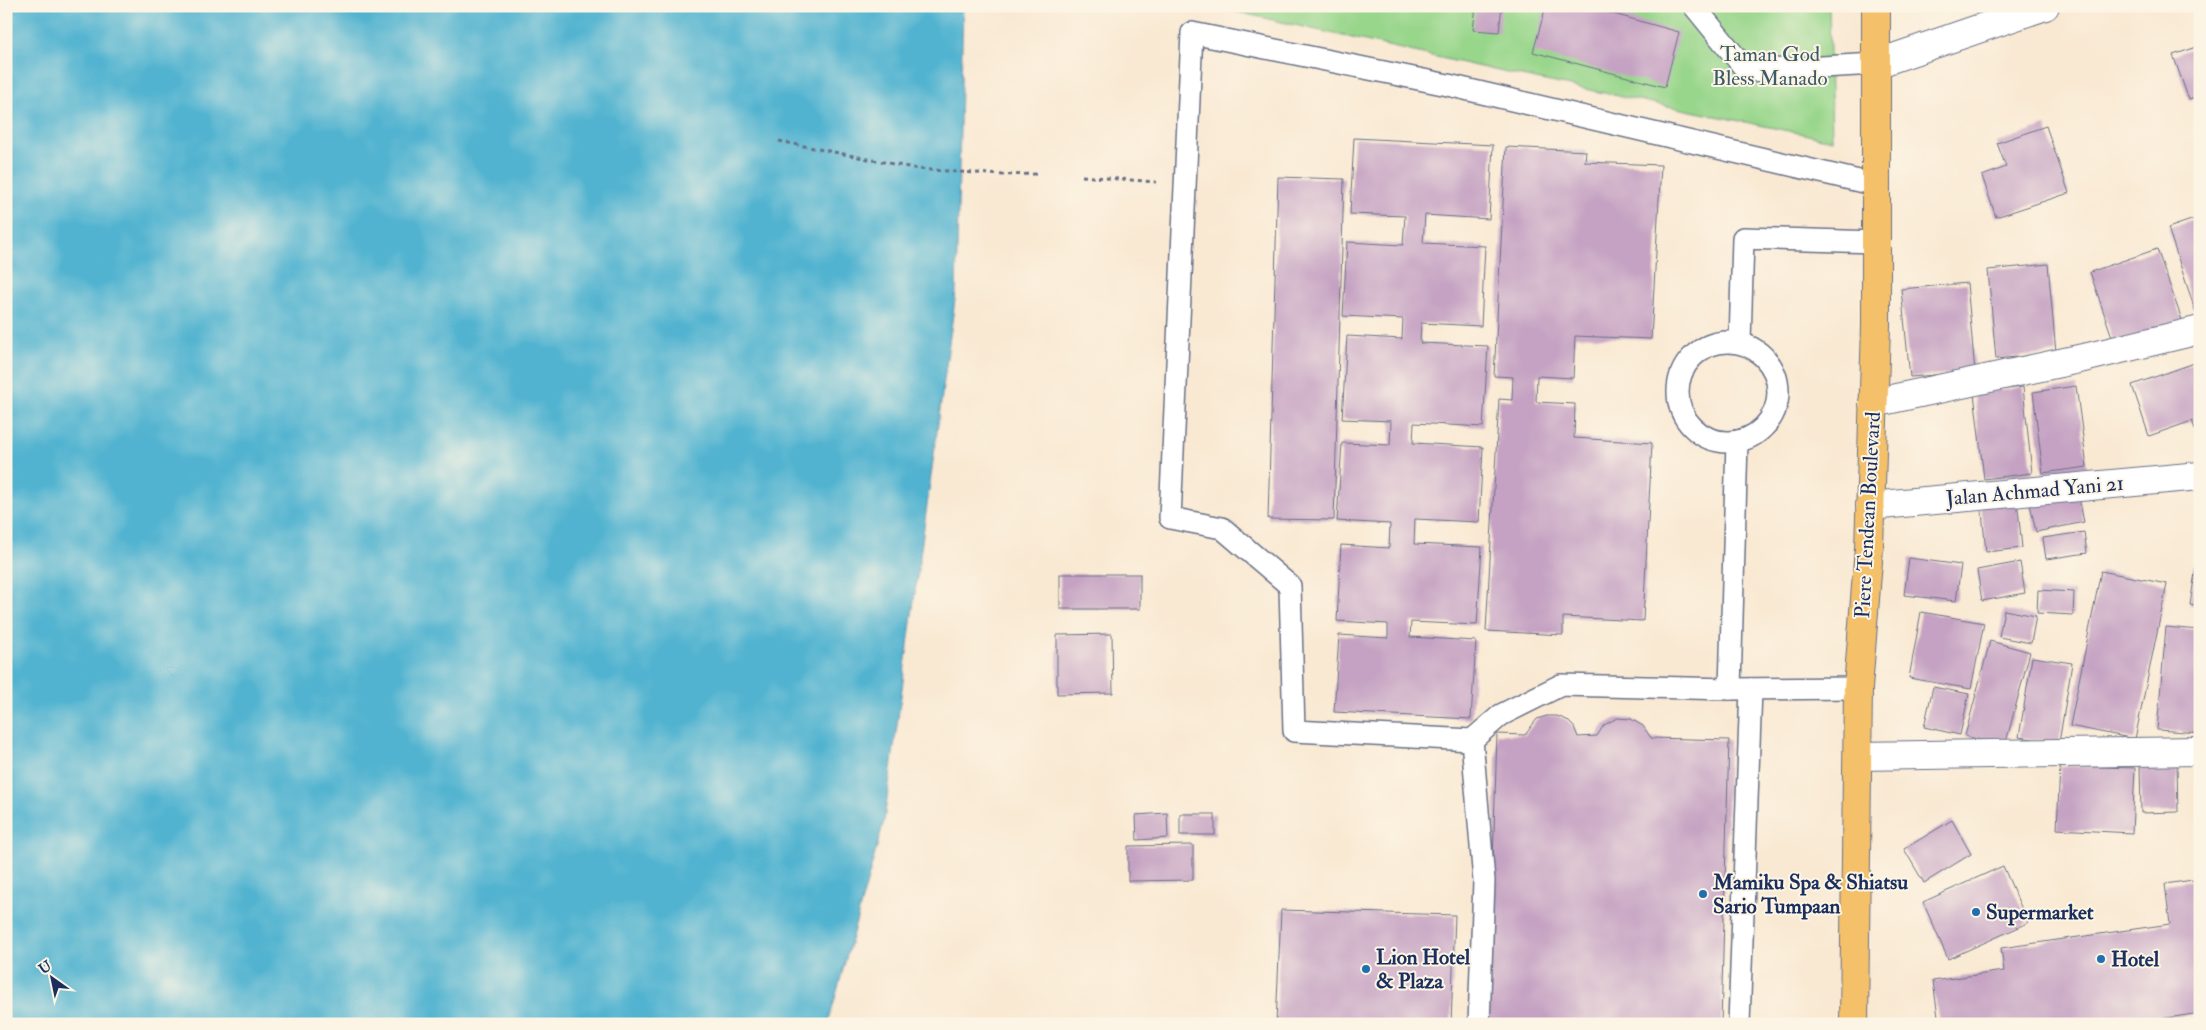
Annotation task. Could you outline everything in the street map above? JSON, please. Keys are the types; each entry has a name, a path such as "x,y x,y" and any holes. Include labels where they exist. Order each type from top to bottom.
{"highway":[{"name":"Piere Tendean Boulevard","path":"1854,1024 1858,688 1870,506 1873,403 1876,242 1876,6"}],"street":[{"path":"1876,64 2045,6"},
{"path":"1873,403 2088,357 2200,330"},
{"name":"Jalan Achmad Yani 21","path":"1870,506 2200,476"},
{"path":"1858,756 2200,752"}],"lane":[{"path":"1694,6 1747,71 1876,64"},
{"path":"1858,688 1740,689 1561,685 1501,715 1472,740 1294,732 1290,586 1222,528 1170,518 1192,33 1448,85 1876,185"},
{"path":"1740,342 1742,238 1876,242"},
{"path":"1725,341 1740,342 1752,347 1764,356 1772,366 1778,379 1779,393 1771,419 1756,433 1737,441 1722,442 1707,438 1695,430 1686,419 1679,405 1677,390 1680,376 1687,362 1697,352 1710,344 1725,341"},
{"path":"1737,441 1740,689 1739,1024"},
{"path":"1472,740 1484,881 1479,1024"}],"path":[{"path":"779,141 918,169 1004,175 1036,174"},
{"path":"1082,176 1185,184"}],"green space":[{"name":"Taman God Bless Manado","path":"1211,6 1829,6 1832,140 1507,73"}],"water":[{"path":"6,6 963,6 956,292 884,821 828,1024 6,1024"}],"building":[{"path":"1476,6 1502,6 1499,32 1473,30"},
{"path":"1546,6 1585,6 1679,32 1665,87 1533,52"},
{"path":"2200,46 2200,96 2189,100 2173,55"},
{"path":"2046,126 2069,193 1996,217 1982,176 2006,167 1997,143"},
{"path":"1354,138 1493,145 1489,219 1425,215 1423,243 1485,246 1481,326 1421,323 1420,343 1488,346 1483,427 1414,423 1413,443 1483,447 1479,522 1415,519 1414,544 1482,547 1477,625 1411,622 1410,637 1476,641 1471,719 1334,712 1339,635 1388,638 1388,624 1337,621 1341,545 1389,548 1390,524 1337,521 1342,443 1390,445 1391,421 1342,419 1347,336 1402,339 1403,319 1343,316 1347,242 1403,245 1405,216 1350,214"},
{"path":"1506,147 1586,151 1585,162 1661,165 1651,339 1575,336 1573,378 1537,376 1536,402 1575,404 1574,438 1652,443 1643,621 1563,617 1563,635 1486,631 1499,399 1512,400 1513,377 1494,376"},
{"path":"1278,177 1344,179 1334,520 1268,519"},
{"path":"2200,217 2200,322 2199,322 2168,228"},
{"path":"2157,249 2182,320 2114,343 2090,272"},
{"path":"2048,264 2056,353 1996,359 1988,270"},
{"path":"1967,283 1975,372 1910,377 1901,289"},
{"path":"2200,361 2200,442 2192,421 2149,436 2132,385"},
{"path":"2076,386 2087,467 2043,473 2033,392"},
{"path":"2023,387 2032,473 1984,479 1974,393"},
{"path":"2078,493 2084,522 2036,532 2030,504"},
{"path":"2017,499 2022,548 1986,552 1981,502"},
{"path":"2084,532 2087,553 2046,559 2043,538"},
{"path":"1909,558 1961,565 1956,601 1904,595"},
{"path":"2197,559 2200,560 2200,607 2190,605"},
{"path":"2020,562 2025,593 1982,601 1977,570"},
{"path":"2101,571 2167,584 2135,739 2070,726"},
{"path":"1060,574 1140,574 1140,609 1060,609"},
{"path":"2038,590 2074,592 2073,615 2037,613"},
{"path":"2004,610 2036,616 2031,643 1999,637"},
{"path":"1921,612 1984,623 1971,689 1909,678"},
{"path":"2166,627 2200,630 2200,733 2157,730"},
{"path":"1112,634 1113,693 1057,694 1057,635"},
{"path":"1990,641 2030,652 2005,746 1965,736"},
{"path":"2032,657 2072,663 2059,743 2019,737"},
{"path":"1933,687 1969,694 1960,735 1924,727"},
{"path":"1557,716 1567,720 1574,727 1578,737 1597,736 1604,725 1617,718 1631,719 1643,726 1651,738 1729,740 1721,1024 1488,1024 1497,734 1525,735 1537,719"},
{"path":"2177,764 2178,812 2141,813 2140,765"},
{"path":"2060,766 2135,768 2132,833 2057,829"},
{"path":"1167,813 1168,838 1137,840 1136,815"},
{"path":"1180,814 1215,814 1215,835 1180,835"},
{"path":"1952,820 1971,854 1924,883 1904,849"},
{"path":"1193,845 1193,880 1128,881 1128,846"},
{"name":"Supermarket","path":"2003,866 2028,923 1948,959 1923,902"},
{"name":"Hotel","path":"2200,879 2200,1013 2128,1024 1939,1024 1933,981 2004,971 2001,948 2170,924 2165,884"},
{"name":"Lion Hotel & Plaza","path":"1281,910 1455,915 1451,1024 1276,1024"}],"place":[{"name":"Mamiku Spa & Shiatsu Sario Tumpaan","path":"1703,894"},
{"name":"Supermarket","path":"1976,912"},
{"name":"Hotel","path":"2101,959"},
{"name":"Lion Hotel & Plaza","path":"1366,969"}]}
